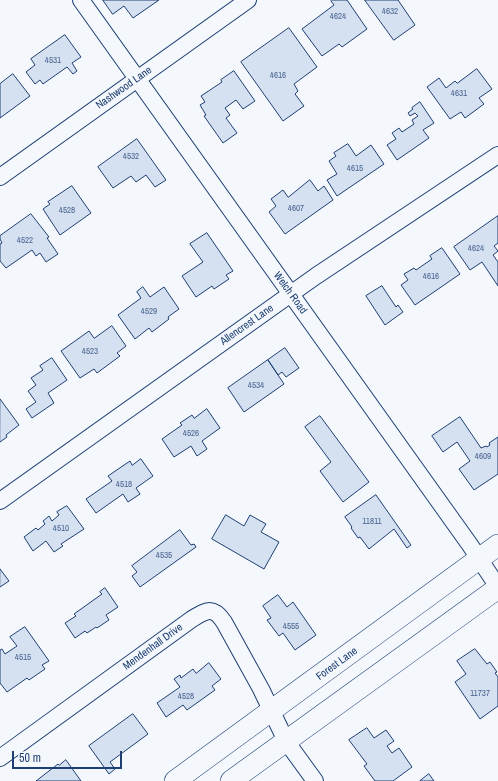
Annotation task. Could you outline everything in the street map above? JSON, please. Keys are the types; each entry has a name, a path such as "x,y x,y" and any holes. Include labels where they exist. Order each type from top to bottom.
{"main road":[{"name":"Forest Lane","path":"175,781 498,545"},
{"path":"231,781 498,588"}],"street":[{"name":"Welch Road","path":"81,0 480,558 498,588"},
{"name":"Nashwood Lane","path":"0,177 248,0"},
{"name":"Allencrest Lane","path":"0,501 291,294 498,155"},
{"name":"Mendenhall Drive","path":"0,758 203,612 210,611 218,613 272,711"},
{"path":"272,711 286,741 315,781"}],"building":[{"path":"103,0 159,0 133,18 124,6 113,14"},
{"path":"347,0 367,29 342,47 339,44 322,56 302,29 334,5 331,1"},
{"path":"365,0 398,0 415,25 394,40"},
{"path":"289,28 317,67 294,84 298,91 295,94 304,106 283,121 241,62"},
{"path":"65,35 81,57 72,63 77,71 73,74 67,67 43,84 40,80 35,84 26,72 35,65 31,59"},
{"path":"477,69 492,89 479,98 484,104 465,118 461,112 450,119 427,87 439,78 446,88 455,81 457,83"},
{"path":"234,71 255,101 243,109 236,100 225,108 230,115 226,118 237,133 223,143 204,116 206,115 200,105 205,102 201,96 222,82 221,80"},
{"path":"13,74 30,96 0,118 0,84"},
{"path":"420,102 434,123 423,130 429,138 397,160 387,145 396,139 392,133 399,128 402,132 414,124 412,120 418,116 415,113 410,116 408,113"},
{"path":"137,139 166,180 155,187 146,175 136,182 131,176 113,188 98,167"},
{"path":"348,144 356,156 371,145 384,164 337,196 327,180 337,174 329,161 336,156 334,153"},
{"path":"310,180 318,191 324,186 333,200 285,234 269,212 276,206 271,199 283,190 288,197"},
{"path":"72,186 91,213 60,235 43,209 50,204 48,202"},
{"path":"31,214 49,237 47,238 58,254 46,262 40,253 36,256 32,250 6,268 0,261 0,244 2,243 0,236"},
{"path":"498,216 498,243 494,246 498,251 493,255 498,262 498,286 482,262 470,270 454,247"},
{"path":"207,233 233,271 226,275 229,279 214,289 212,286 196,297 182,276 203,262 190,244"},
{"path":"442,248 460,274 415,305 401,285 408,280 404,274 414,268 416,270 432,259 430,256"},
{"path":"382,286 396,307 398,305 403,312 385,325 366,296"},
{"path":"143,287 150,297 164,287 179,309 152,332 149,328 135,339 118,315 141,298 137,292"},
{"path":"112,326 126,346 117,353 120,356 97,373 94,369 80,378 61,351 89,331 94,338"},
{"path":"285,348 299,368 286,377 282,372 278,375 268,360"},
{"path":"52,358 67,380 48,393 54,403 32,418 26,409 36,402 28,391 36,385 31,378 43,370 40,366"},
{"path":"268,360 284,384 244,412 228,388"},
{"path":"0,399 19,425 6,435 7,437 0,442"},
{"path":"207,409 220,428 202,441 207,449 197,456 191,446 174,457 162,439 182,425 180,423 192,415 194,418"},
{"path":"320,416 369,482 343,502 320,471 331,462 305,427"},
{"path":"460,417 481,448 487,447 490,445 489,443 498,437 498,474 474,490 459,469 470,461 457,442 443,452 432,436"},
{"path":"141,459 153,476 136,488 140,494 128,502 123,494 96,513 86,499 112,481 108,476 130,461 132,465"},
{"path":"376,495 411,545 407,548 394,529 369,549 351,528 352,527 345,517"},
{"path":"67,506 84,529 61,544 63,546 54,552 46,541 33,551 24,537 36,528 38,530 45,524 43,521 49,516 52,521 59,515 57,512"},
{"path":"226,515 244,526 250,515 266,524 261,532 279,542 264,569 212,539"},
{"path":"180,530 191,545 194,544 196,547 140,587 132,576 137,572 132,566"},
{"path":"0,569 9,581 0,587"},
{"path":"105,588 118,607 106,615 109,620 87,633 85,631 75,638 65,623 76,616 74,614 102,594 100,592"},
{"path":"278,595 287,607 293,602 316,635 295,650 283,633 279,636 267,620 271,618 263,606"},
{"path":"25,627 49,661 42,665 45,669 29,680 27,678 7,692 0,683 0,650 2,649 5,654 17,646 10,637"},
{"path":"475,649 487,664 490,662 497,672 495,673 498,677 498,706 480,719 455,682 466,674 457,661"},
{"path":"209,663 221,679 212,686 215,690 187,710 183,705 166,717 157,703 180,687 174,679 180,675 181,678 193,669 196,673"},
{"path":"133,714 148,734 110,762 115,769 109,774 89,746"},
{"path":"367,728 374,738 386,730 394,741 387,746 392,753 399,748 412,767 393,781 375,781 364,766 367,764 349,740"},
{"path":"66,760 81,781 36,781 58,764 59,765"},
{"path":"429,774 434,781 420,781"}]}
